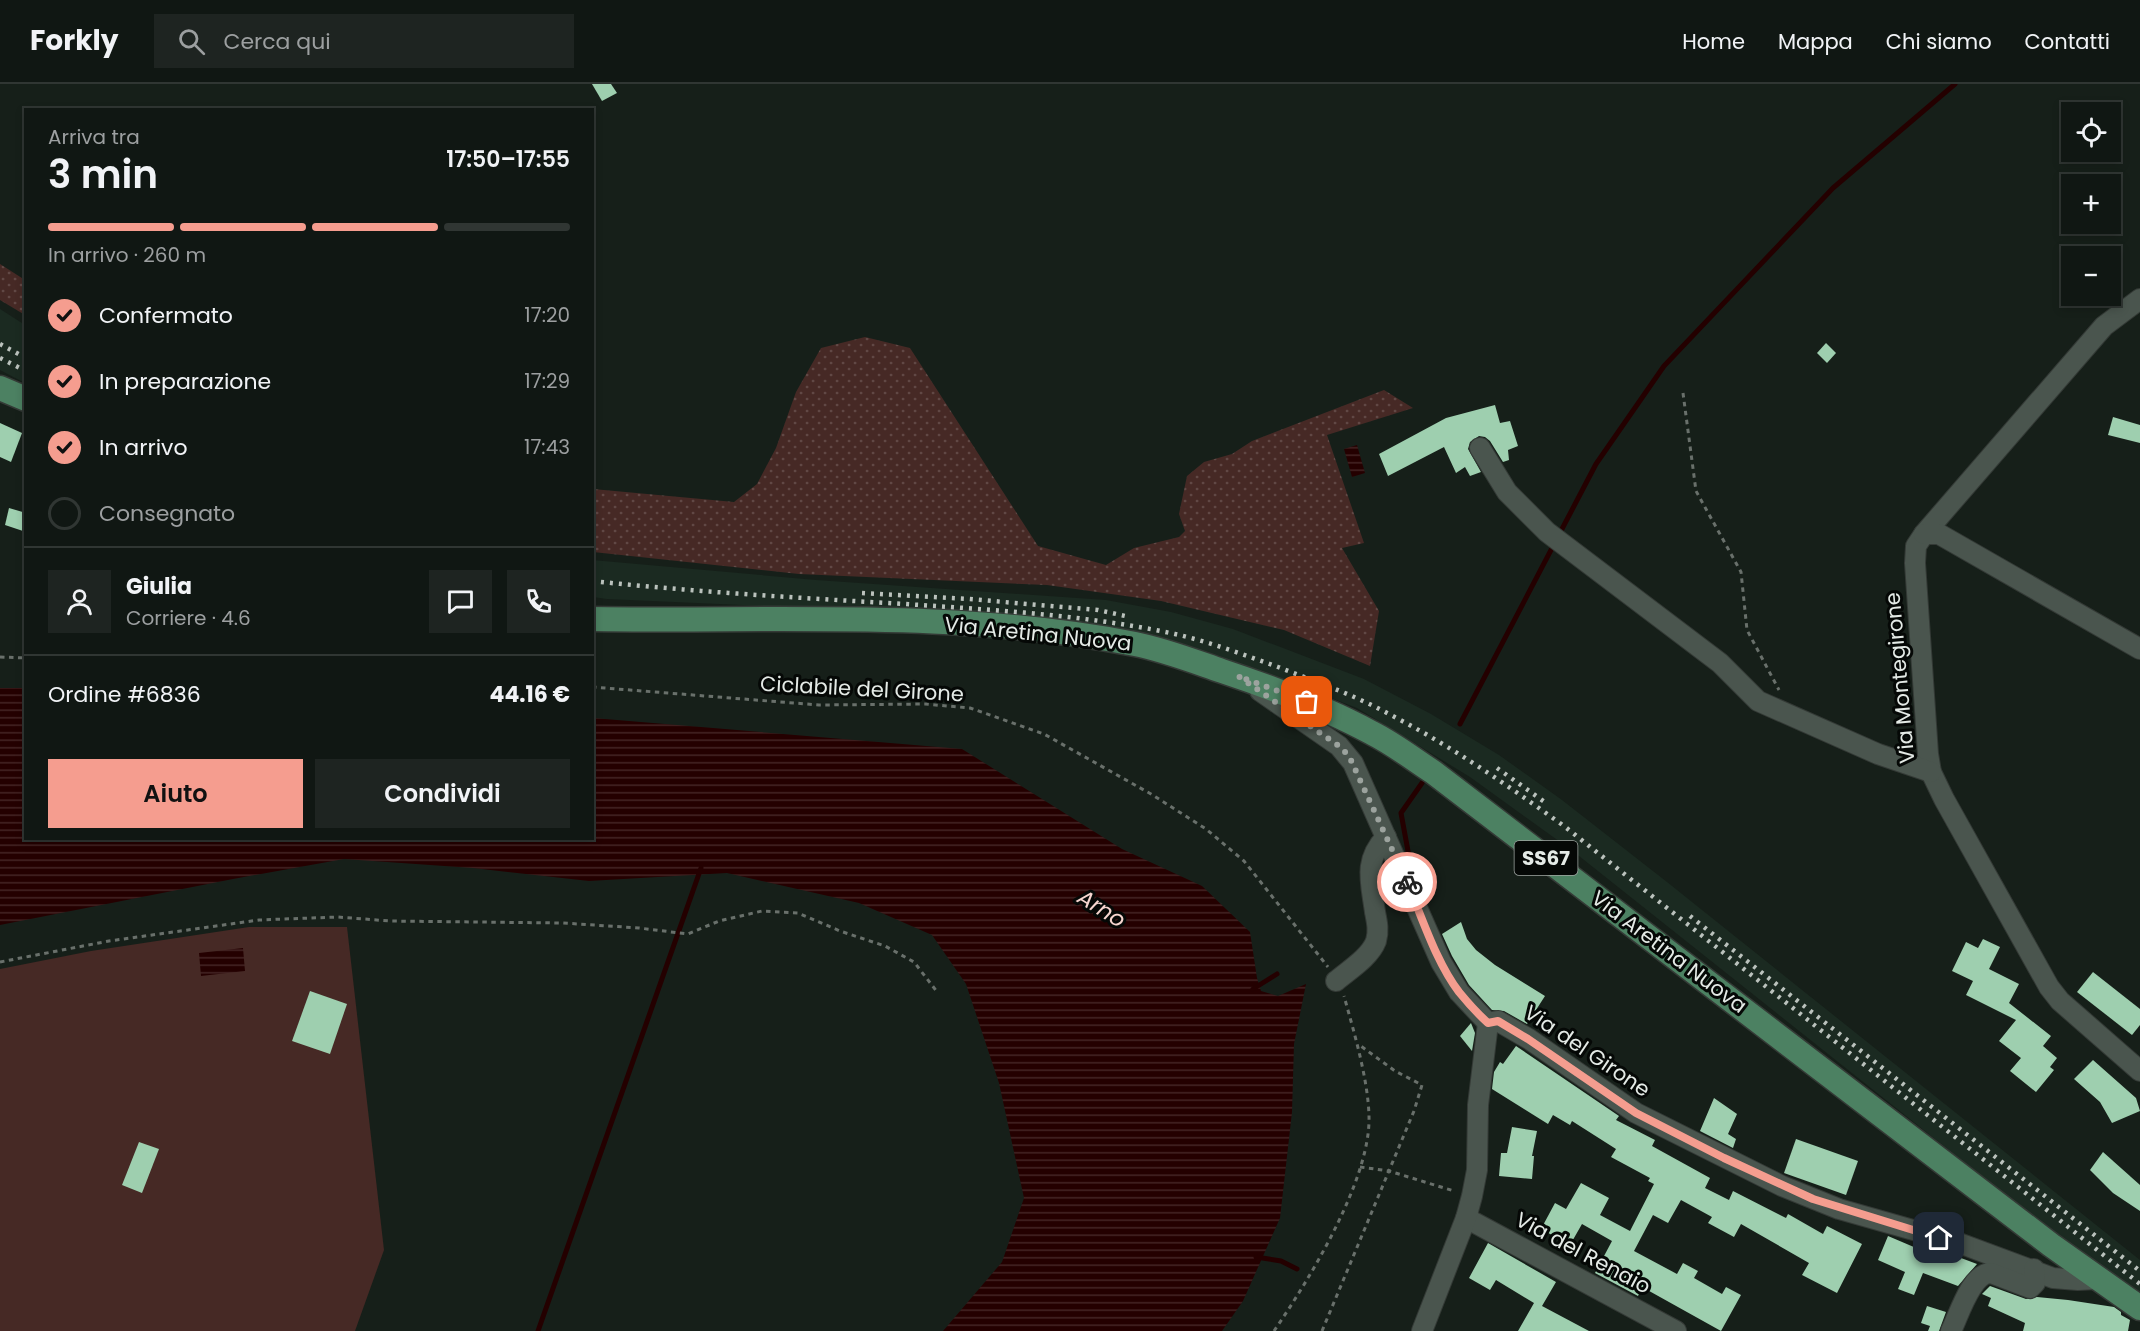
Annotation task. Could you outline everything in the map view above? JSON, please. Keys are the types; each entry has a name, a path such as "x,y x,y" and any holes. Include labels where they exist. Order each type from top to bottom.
{"main road":[{"path":"0,388 24,398"},
{"name":"Via Aretina Nuova","path":"594,619 844,619 968,624 1092,636 1138,644 1186,658 1320,707 1373,733 1433,772 2051,1245 2140,1308"}],"street":[{"name":"Via Montegirone","path":"2140,298 2104,326 1924,534 1917,546 1915,563 1931,772 2049,987 2060,1000 2140,1071"},
{"path":"1480,448 1507,492 1547,532 1720,663 1758,701 1878,754 1931,772"},
{"path":"1924,534 1939,534 2140,649"},
{"name":"Via del Girone","path":"1238,676 1339,746 1349,756 1441,962 1459,992 1488,1023 1498,1021 1528,1039 1620,1104 1651,1122 1782,1186 1839,1209 1959,1243 2034,1269 2053,1278 2097,1279"},
{"path":"1336,981 1354,967 1376,942 1378,928 1371,877 1372,859 1376,848 1386,837"},
{"path":"1422,1331 1466,1218 1477,1170 1478,1105 1488,1023"},
{"name":"Via del Renaio","path":"1466,1218 1676,1331"},
{"path":"1951,1331 1970,1290 1979,1277 1985,1273 1991,1273 2030,1288 2035,1283 2034,1269 2051,1245"}],"path":[{"path":"1683,393 1696,491 1741,572 1747,630 1774,684 1781,693"},
{"path":"0,657 24,658"},
{"name":"Ciclabile del Girone","path":"594,687 819,705 925,704 970,708 1044,735 1151,794 1206,829 1244,861 1324,963 1342,992 1357,1043 1369,1114 1368,1134 1351,1192 1312,1272 1274,1331"},
{"path":"0,962 109,941 259,920 338,917 390,921 563,923 688,934 719,921 762,911 798,913 840,931 885,946 914,962 939,993"},
{"path":"1322,1331 1414,1111 1422,1085 1395,1071 1357,1043"},
{"path":"1360,1167 1389,1172 1454,1191"}],"shaded area":[{"path":"0,264 24,279 24,314 0,300"},
{"path":"0,309 24,324 24,382 0,370"},
{"path":"865,337 910,348 1038,546 1106,565 1134,548 1179,537 1185,531 1179,514 1187,476 1204,462 1232,454 1252,441 1384,390 1413,408 1327,435 1364,543 1342,548 1379,611 1370,666 1284,630 1161,601 1047,585 799,574 594,552 594,489 734,502 757,484 776,448 796,392 821,348"},
{"path":"594,560 816,580 1106,600 1171,612 1233,629 1364,679 1431,714 1499,755 1562,800 1667,882 2140,1260 2140,1294 2028,1213 1574,852 1470,777 1357,708 1284,680 1200,652 850,610 594,597"},
{"path":"249,927 347,927 384,1250 355,1331 0,1331 0,969 91,951"}],"water":[{"path":"1357,445 1365,473 1352,477 1344,449"},
{"name":"Arno","path":"0,688 24,688 24,840 594,840 594,718 962,749 1122,849 1202,886 1250,932 1261,991 1278,996 1306,984 1294,1044 1292,1112 1280,1218 1243,1301 1222,1331 943,1331 1002,1262 1024,1198 999,1083 966,984 932,935 859,903 727,873 589,881 473,868 344,859 0,925"},
{"path":"243,948 245,971 201,976 199,953"}],"building":[{"path":"592,84 611,84 617,93 602,101"},
{"path":"1826,343 1836,353 1827,363 1817,353"},
{"path":"1495,405 1500,423 1510,421 1518,446 1508,450 1509,460 1503,462 1490,441 1479,436 1470,442 1468,449 1481,472 1470,476 1465,467 1456,473 1444,447 1388,476 1379,454 1446,418"},
{"path":"2113,417 2140,425 2140,443 2108,435"},
{"path":"0,423 22,433 11,462 0,457"},
{"path":"9,508 24,512 24,531 5,525"},
{"path":"1461,922 1467,939 1476,950 1495,965 1545,996 1527,1024 1504,1011 1492,1010 1469,985 1442,934"},
{"path":"1983,939 2000,947 1989,969 2019,984 2009,1003 2051,1036 2043,1046 2057,1058 2050,1067 2054,1070 2036,1092 2010,1071 2021,1058 1999,1041 2016,1020 1966,995 1973,981 1952,971 1966,942 1978,948"},
{"path":"2093,972 2140,1009 2140,1025 2132,1035 2077,992"},
{"path":"310,991 347,1004 330,1054 292,1041"},
{"path":"1471,1023 1475,1033 1472,1051 1460,1036"},
{"path":"1516,1046 1619,1116 1616,1120 1655,1140 1652,1146 1710,1178 1705,1188 1729,1200 1733,1191 1786,1218 1788,1214 1823,1234 1827,1226 1862,1244 1837,1293 1802,1275 1809,1263 1741,1224 1734,1237 1708,1223 1712,1217 1681,1200 1668,1223 1653,1215 1634,1251 1677,1274 1683,1263 1698,1271 1694,1278 1722,1294 1726,1287 1741,1295 1721,1331 1642,1287 1638,1296 1595,1273 1612,1241 1582,1224 1570,1245 1541,1229 1555,1203 1566,1209 1581,1183 1609,1198 1600,1215 1630,1231 1654,1184 1648,1181 1650,1178 1611,1157 1616,1149 1572,1121 1570,1125 1553,1115 1548,1124 1492,1089 1494,1072 1500,1062 1503,1064"},
{"path":"2093,1060 2136,1098 2140,1111 2112,1123 2100,1102 2074,1079"},
{"path":"1714,1098 1737,1114 1728,1134 1736,1139 1733,1148 1700,1131"},
{"path":"1512,1127 1537,1131 1532,1156 1534,1156 1532,1179 1499,1176 1501,1153 1507,1153"},
{"path":"1796,1139 1858,1161 1846,1195 1784,1173"},
{"path":"139,1142 159,1149 142,1193 122,1185"},
{"path":"2103,1152 2140,1185 2140,1211 2113,1193 2090,1170"},
{"path":"1888,1236 1942,1259 1945,1252 1977,1264 1958,1286 1923,1273 1914,1295 1898,1289 1905,1272 1878,1260"},
{"path":"1488,1243 1556,1282 1542,1306 1589,1331 1518,1331 1534,1303 1496,1280 1490,1290 1469,1278"},
{"path":"1990,1286 2026,1299 2037,1297 2114,1307 2130,1320 2128,1331 2023,1331 2025,1323 1988,1306 1991,1298 1982,1294"},
{"path":"1927,1306 1946,1312 1939,1331 1928,1331 1930,1326 1921,1323"}],"waterway":[{"path":"1460,724 1596,464 1664,366 1833,188 1955,84"},
{"path":"1410,862 1401,813 1422,783"},
{"path":"538,1331 701,868"},
{"path":"1253,989 1277,974"},
{"path":"1256,1257 1281,1261 1297,1269"}],"railway":[{"path":"0,344 24,357"},
{"path":"0,358 24,370"},
{"path":"594,581 1007,611 1108,622 1175,634 1214,645 1278,667 1374,706 1456,752 1564,826 2140,1284"},
{"path":"862,593 1098,610 1130,617"},
{"path":"1497,768 1546,803"},
{"path":"1690,916 2140,1271"}],"way so far":[{"path":"1307,702 1238,676 1292,712 1339,746 1349,756 1407,882"}],"route":[{"path":"1407,882 1450,978 1459,992 1488,1023 1498,1021 1528,1039 1620,1104 1651,1122 1782,1186 1839,1209 1939,1238"}]}
